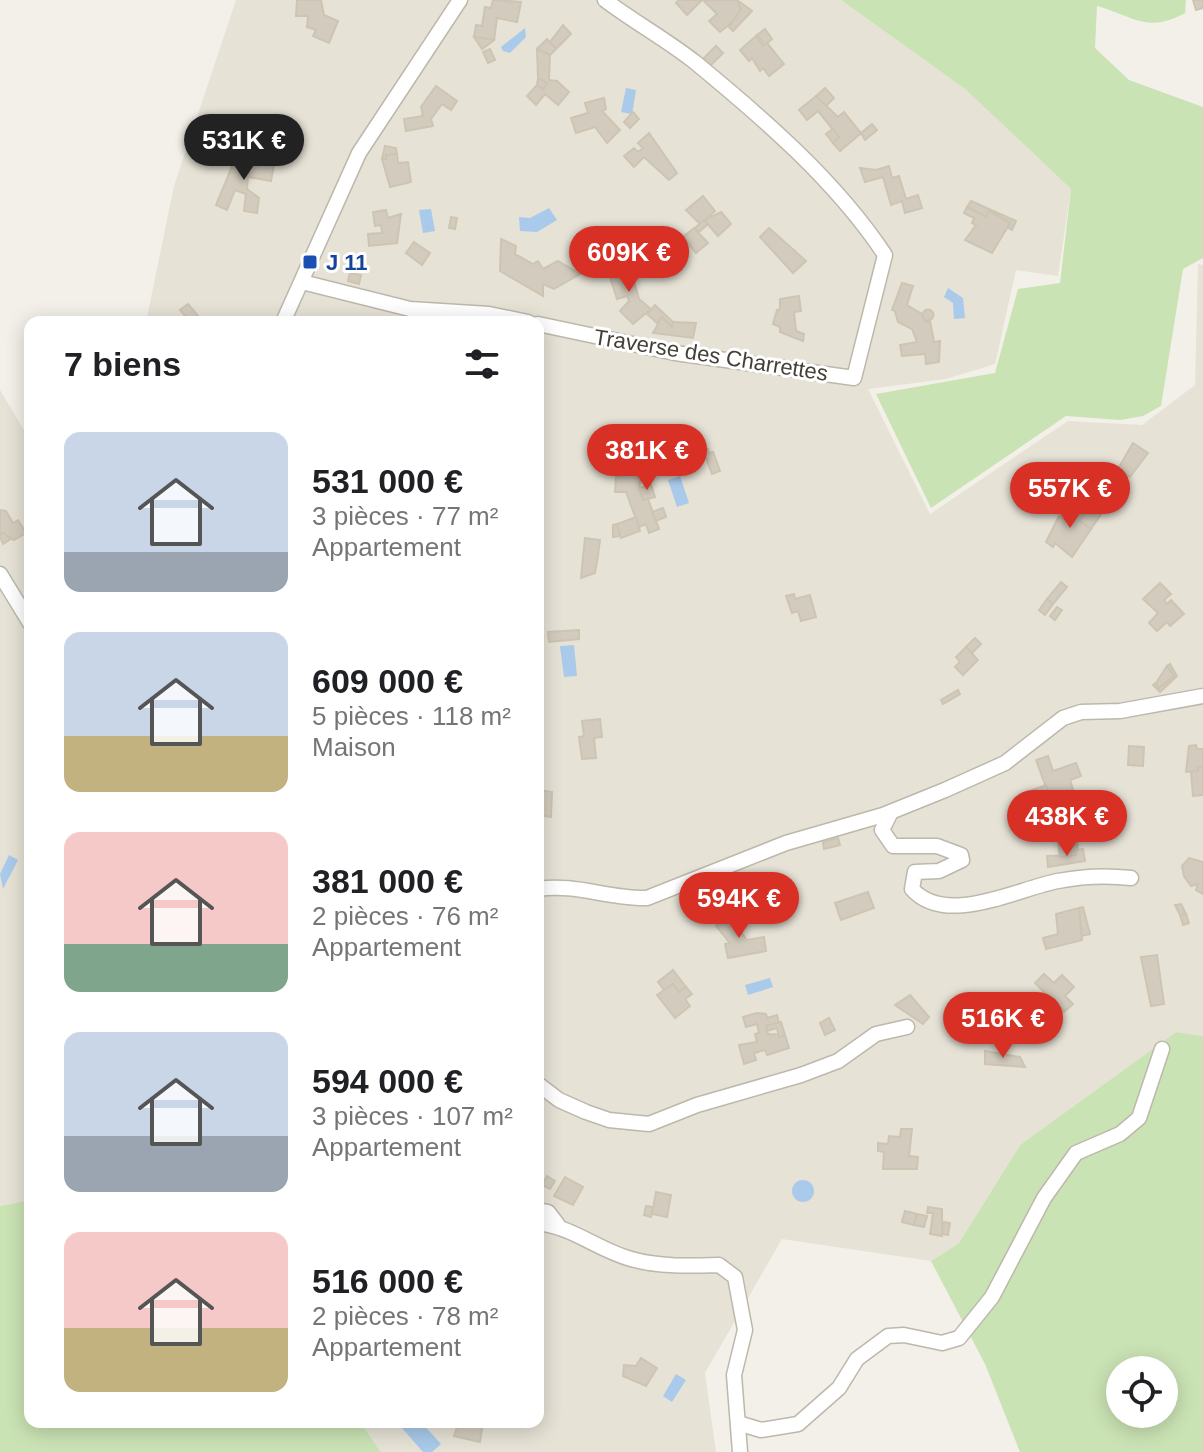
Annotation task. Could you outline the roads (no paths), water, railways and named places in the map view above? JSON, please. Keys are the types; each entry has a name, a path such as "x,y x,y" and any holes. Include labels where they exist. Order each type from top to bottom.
{"street":[{"path":"286,316 359,153 460,0"},
{"name":"Traverse des Charrettes","path":"544,325 675,353 854,378 885,255 855,210 748,109 694,62 605,0"},
{"path":"302,282 410,309 499,316"},
{"path":"0,574 24,613"},
{"path":"544,888 556,886 626,899 647,898 786,843 891,812 1005,763 1063,718 1081,712 1120,711 1203,696"},
{"path":"891,812 882,830 893,846 937,846 961,855 962,860 955,866 915,872 912,889 921,899 936,905 960,905 1057,881 1100,875 1131,878"},
{"path":"544,1089 559,1100 609,1120 649,1124 697,1105 801,1075 838,1061 876,1034 907,1027"},
{"path":"738,1423 761,1430 798,1424 839,1388 857,1359 888,1336 904,1335 942,1343 959,1338 992,1297 1044,1198 1076,1153 1120,1134 1139,1118 1162,1049"},
{"path":"544,1211 558,1225"},
{"path":"544,1224 558,1225 630,1259 676,1266 719,1265 735,1277 745,1330 734,1375 740,1452"}],"water":[{"path":"525,28 526,37 510,53 503,51 501,47"},
{"path":"626,88 636,90 632,114 621,112"},
{"path":"248,117 270,125 266,138 244,128"},
{"path":"549,208 557,220 537,232 520,231 519,217 530,218"},
{"path":"431,209 435,231 423,233 419,210"},
{"path":"948,288 963,298 965,318 954,319 953,303 944,297"},
{"path":"680,476 689,503 677,507 668,480"},
{"path":"1110,482 1119,489 1102,508 1094,501"},
{"path":"574,645 577,676 564,677 560,646"},
{"path":"9,855 18,860 3,889 0,874"},
{"path":"770,978 773,987 748,995 745,985"},
{"path":"803,1180 811,1183 814,1191 811,1199 803,1202 795,1199 792,1191 795,1183"},
{"path":"676,1374 686,1380 672,1402 663,1396"},
{"path":"402,1428 426,1428 441,1444 432,1452 423,1452"}],"place":[{"name":"J 11","path":"310,262"}]}
